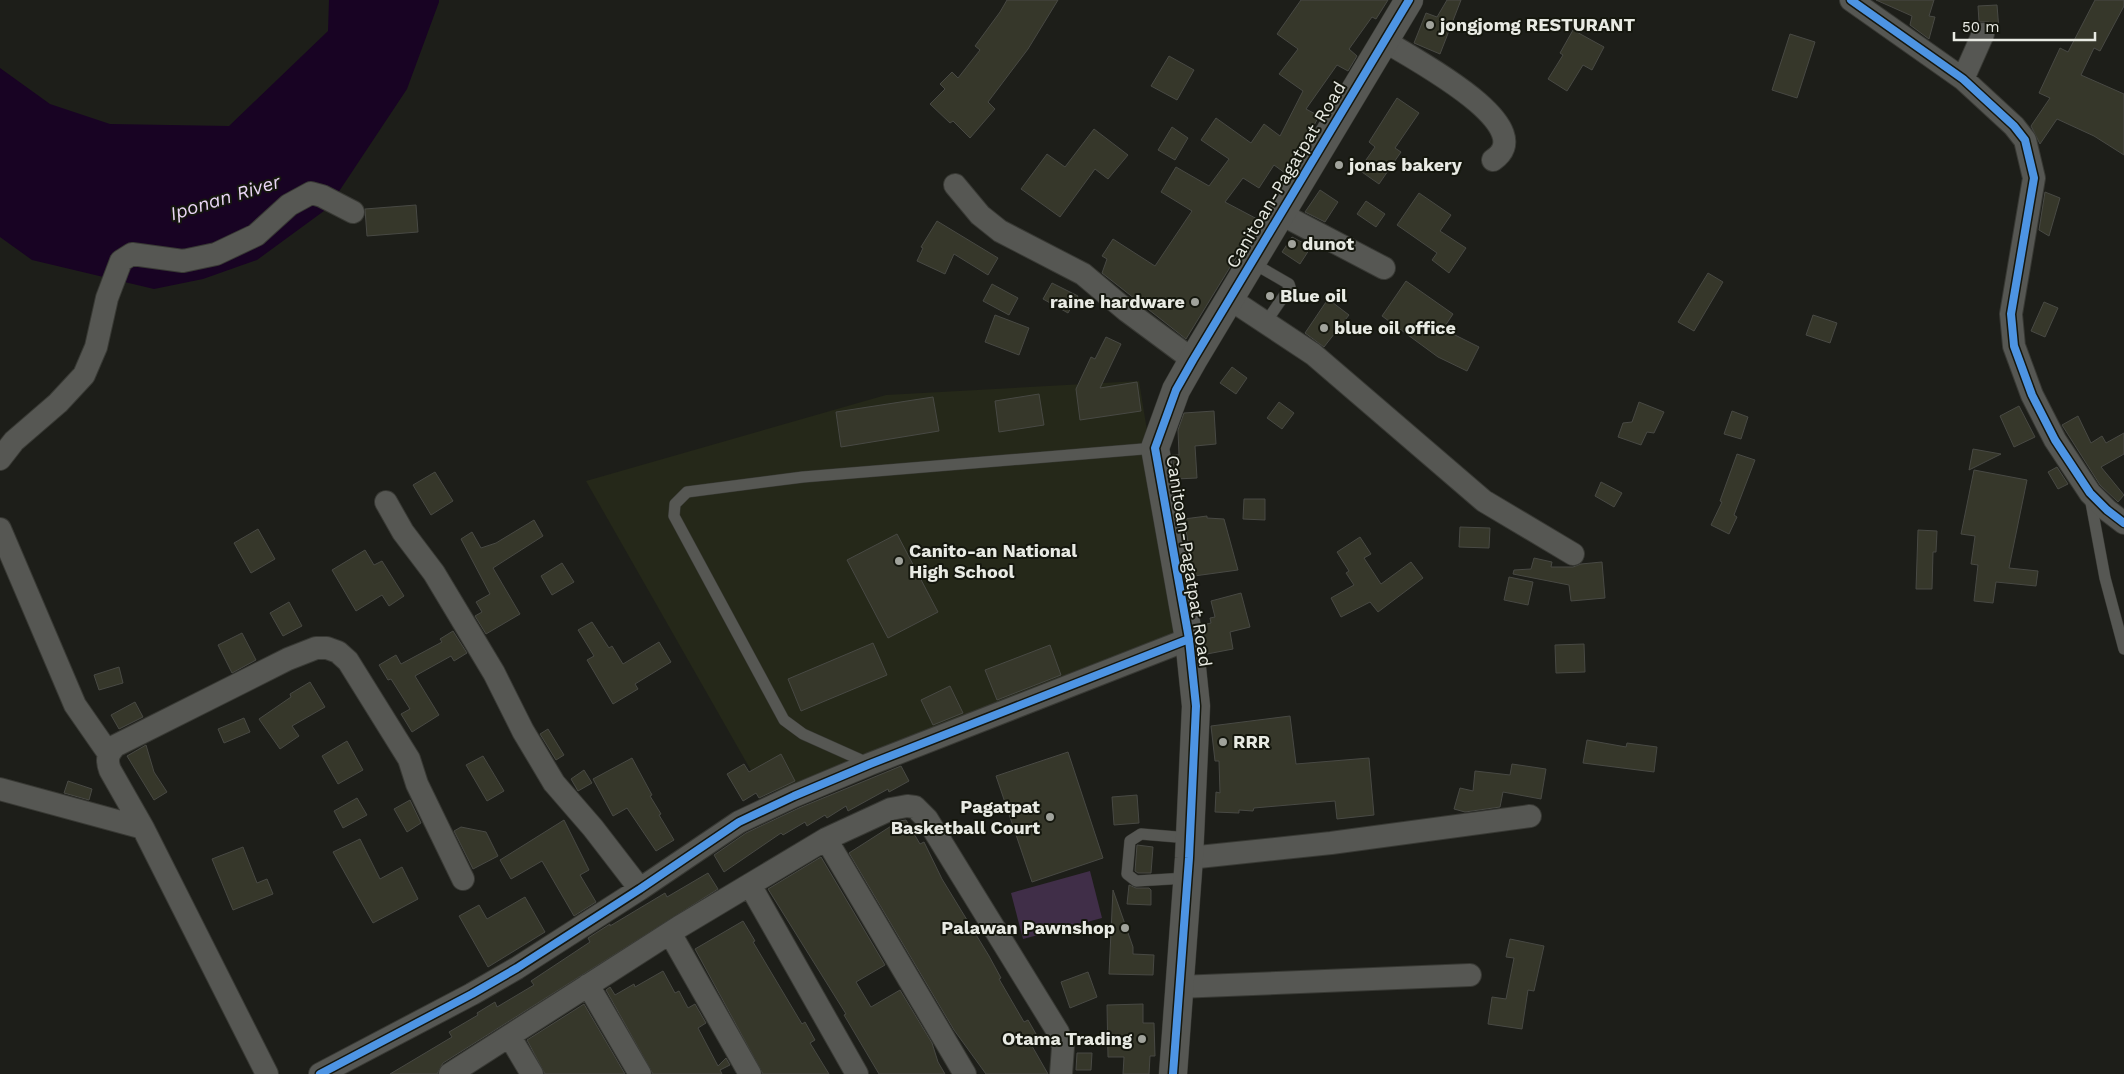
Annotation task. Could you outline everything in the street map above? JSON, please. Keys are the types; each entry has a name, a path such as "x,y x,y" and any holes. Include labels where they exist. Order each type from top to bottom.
{"street":[{"name":"Canitoan-Pagatpat Road","path":"1173,1074 1196,706 1189,639 1156,448 1169,406 1193,360 1279,213 1409,0"},
{"path":"1851,0 1963,78 2014,126 2025,140 2034,178 2011,314 2014,346 2032,395 2055,440 2090,493 2124,523"},
{"path":"1963,78 1983,34"},
{"path":"1383,40 1459,88 1489,112 1499,123 1506,139 1505,147 1500,155 1493,160"},
{"path":"955,185 980,215 1000,231 1083,274 1127,311 1193,360"},
{"path":"0,459 14,441 58,403 84,375 96,347 107,298 121,261 132,254 183,261 216,254 256,235 289,205 312,194 322,196 353,212"},
{"path":"1279,213 1384,268"},
{"path":"1230,299 1313,354 1484,501 1573,554"},
{"path":"386,502 403,532 434,573 494,673 523,732 554,783 593,828 640,889"},
{"path":"0,528 74,705 109,754"},
{"path":"320,1074 472,994 640,889 739,822 794,796 870,764 1189,639"},
{"path":"267,1074 143,828 110,770 107,762 109,754 115,746 288,659 316,648 333,649 348,661 410,759 417,784 463,879"},
{"path":"0,789 143,828"},
{"path":"450,1074 670,933 826,839 891,809 907,806 918,810 927,819 1058,1032 1063,1047 1061,1074"},
{"path":"1188,858 1331,843 1530,816"},
{"path":"826,839 965,1074"},
{"path":"750,885 856,1074"},
{"path":"670,933 750,1074"},
{"path":"1178,986 1470,975"},
{"path":"588,985 640,1074"},
{"path":"510,1037 532,1074"}],"lane":[{"path":"1251,262 1289,284 1290,287 1266,322"},
{"path":"870,764 803,734 784,720 674,516 675,504 688,492 803,477 1156,448"},
{"path":"2090,493 2105,578 2124,649"},
{"path":"1140,834 1188,858 1136,881 1127,874 1130,841 1140,834"}],"shaded area":[{"name":"Canito-an National High School","path":"1139,381 1181,640 765,795 586,481 886,395"},
{"path":"1090,871 1102,918 1023,939 1011,893"}],"water":[{"name":"Iponan River","path":"329,0 439,0 439,2 407,89 328,208 257,260 203,279 154,289 32,260 0,237 0,68 50,104 110,124 229,126 328,31"}],"building":[{"path":"1007,0 1058,0 1028,49 988,102 995,109 970,138 953,121 950,123 930,104 945,89 940,84 952,72 958,78 980,50 975,46"},
{"path":"1301,0 1388,0 1376,19 1372,17 1349,49 1357,56 1348,71 1337,65 1306,109 1319,116 1285,173 1274,165 1259,188 1243,178 1225,202 1259,220 1186,339 1102,273 1107,259 1102,256 1113,239 1155,266 1192,211 1161,192 1176,167 1209,186 1229,159 1201,140 1216,118 1251,143 1264,124 1280,136 1303,91 1279,74 1298,49 1277,34"},
{"path":"1447,0 1461,0 1440,54 1414,43 1426,13 1437,17"},
{"path":"1876,0 1934,0 1929,16 1935,17 1929,39 1910,25 1912,16"},
{"path":"2095,0 2124,0 2124,6 2100,51 2094,48 2081,75 2124,94 2124,155 2094,136 2057,119 2040,144 2031,126 2050,98 2039,93 2060,48 2068,52"},
{"path":"1997,5 1999,30 1995,30 1989,22 1979,22 1978,6"},
{"path":"1573,30 1604,47 1592,70 1583,65 1567,91 1548,79 1563,55 1560,53"},
{"path":"1790,34 1815,42 1797,98 1772,90"},
{"path":"1169,56 1194,70 1177,100 1151,86"},
{"path":"1397,98 1419,113 1395,148 1401,152 1379,184 1359,170 1375,147 1369,142"},
{"path":"1172,127 1188,138 1175,160 1158,150"},
{"path":"1094,129 1128,155 1108,179 1095,169 1060,217 1021,189 1047,154 1065,167"},
{"path":"1320,190 1338,202 1325,222 1305,212"},
{"path":"2045,192 2060,198 2049,236 2039,230"},
{"path":"1419,193 1451,215 1440,231 1466,248 1449,273 1432,260 1437,253 1397,225"},
{"path":"1366,201 1385,214 1376,227 1357,214"},
{"path":"416,205 418,232 367,236 365,209"},
{"path":"937,221 998,258 988,275 954,254 945,274 917,261 923,248 921,247"},
{"path":"1292,237 1311,247 1300,264 1282,252"},
{"path":"1708,273 1723,282 1694,331 1678,322"},
{"path":"1406,281 1453,314 1443,329 1479,347 1467,371 1438,357 1382,316"},
{"path":"1052,283 1078,296 1068,313 1043,299"},
{"path":"992,284 1018,298 1009,315 983,301"},
{"name":"blue oil office","path":"1328,299 1349,315 1324,347 1305,333"},
{"path":"2044,302 2058,308 2045,337 2031,331"},
{"path":"995,315 1029,328 1019,355 985,342"},
{"path":"1813,315 1837,323 1830,343 1806,335"},
{"path":"1106,337 1121,344 1100,388 1137,382 1141,411 1080,420 1076,389 1091,357 1095,359"},
{"path":"1232,367 1247,378 1236,394 1220,383"},
{"path":"1039,394 1044,425 999,432 995,401"},
{"path":"933,397 939,431 841,447 836,412"},
{"path":"1279,402 1294,413 1282,429 1267,418"},
{"path":"1639,402 1664,412 1654,433 1647,432 1641,445 1618,437 1623,423 1632,422"},
{"path":"2019,406 2035,437 2014,447 2000,416"},
{"path":"1214,411 1216,444 1195,446 1197,478 1176,479 1172,455 1179,455 1178,430 1184,413"},
{"path":"1732,411 1748,417 1741,439 1724,434"},
{"path":"2078,416 2091,443 2102,436 2106,443 2124,433 2124,454 2101,467 2124,495 2118,502 2100,485 2062,425"},
{"path":"1973,449 2001,454 1969,470"},
{"path":"1737,454 1755,460 1734,515 1737,517 1729,534 1711,525 1722,502 1720,501"},
{"path":"2057,467 2068,484 2058,489 2048,472"},
{"path":"1974,470 2027,480 2009,568 2038,571 2036,586 1996,582 1993,603 1974,601 1978,565 1971,564 1975,536 1961,534"},
{"path":"435,472 453,501 431,515 413,485"},
{"path":"1601,482 1622,493 1614,507 1595,496"},
{"path":"1244,499 1265,499 1265,520 1243,519"},
{"path":"1207,516 1207,518 1224,519 1238,570 1194,576 1184,519"},
{"path":"534,520 543,536 493,568 520,614 486,634 475,616 482,612 476,602 490,594 461,539 472,532 481,548 496,543"},
{"path":"1460,527 1490,528 1489,548 1459,547"},
{"path":"258,529 275,559 251,573 234,543"},
{"path":"1918,530 1937,531 1936,552 1933,552 1932,589 1916,589"},
{"path":"897,534 938,612 888,638 847,560"},
{"path":"1360,537 1371,554 1364,558 1381,584 1411,562 1423,578 1378,612 1370,602 1341,617 1331,598 1354,585 1346,573 1349,571 1337,552"},
{"path":"365,550 374,565 382,561 404,596 389,606 382,595 356,611 332,570"},
{"path":"1534,558 1552,562 1551,567 1573,567 1581,564 1602,562 1605,598 1571,601 1569,585 1513,574 1514,570 1531,569"},
{"path":"562,563 574,582 552,595 541,576"},
{"path":"1509,577 1533,582 1528,605 1504,600"},
{"path":"1241,593 1250,627 1230,632 1233,649 1207,654 1203,625 1211,623 1210,618 1215,617 1211,601"},
{"path":"289,602 302,626 283,636 270,613"},
{"path":"592,622 609,648 612,646 623,664 659,642 671,662 635,684 638,689 613,704 587,660 594,656 578,630"},
{"path":"453,631 467,653 454,661 451,656 415,676 439,715 412,732 401,714 410,709 391,679 388,680 379,665 396,655 401,664 442,642 440,639"},
{"path":"242,633 256,660 232,673 218,645"},
{"path":"873,643 887,675 801,711 788,679"},
{"path":"1584,644 1585,672 1556,673 1555,645"},
{"path":"1050,645 1061,675 997,700 985,670"},
{"path":"119,667 123,683 99,690 94,675"},
{"path":"310,682 325,707 292,726 299,736 280,749 259,719 291,697 290,694"},
{"path":"950,686 963,713 933,725 921,700"},
{"path":"135,702 143,717 119,729 111,715"},
{"path":"1290,716 1296,764 1369,758 1374,815 1337,819 1335,801 1254,808 1253,811 1239,810 1239,813 1215,812 1216,792 1220,793 1219,761 1215,761 1211,726"},
{"path":"244,718 250,732 224,743 218,729"},
{"path":"548,729 564,755 556,760 540,734"},
{"path":"1587,740 1626,747 1627,743 1657,747 1654,772 1583,763"},
{"path":"347,741 363,770 338,784 322,756"},
{"path":"146,745 154,772 167,792 154,800 127,756"},
{"name":"Pagatpat Basketball Court","path":"1068,752 1103,858 1032,882 996,776"},
{"path":"781,754 795,781 759,798 756,793 743,801 727,774 744,764 749,772"},
{"path":"483,756 504,791 487,801 466,765"},
{"path":"632,758 661,814 659,815 674,840 656,851 627,808 613,816 593,779"},
{"path":"1512,764 1546,769 1541,799 1503,792 1500,807 1465,812 1454,809 1460,788 1473,791 1475,771 1510,775"},
{"path":"901,766 909,781 889,792 888,789 848,811 846,806 827,818 825,815 807,826 805,822 783,835 781,833 724,872 714,855 746,833 799,808"},
{"path":"584,770 592,783 578,791 571,779"},
{"path":"68,781 92,789 89,800 64,793"},
{"path":"1137,795 1139,823 1114,825 1112,797"},
{"path":"357,798 367,815 343,828 334,811"},
{"path":"410,800 421,823 407,832 394,809"},
{"path":"564,820 589,870 580,875 596,902 574,916 542,861 511,879 500,860"},
{"path":"906,820 920,844 924,842 942,879 989,956 1001,978 999,979 1024,1022 1028,1020 1036,1034 1028,1039 1048,1074 986,1074 954,1030 849,853 899,821"},
{"path":"461,827 486,832 498,856 473,869 454,831"},
{"path":"360,839 380,879 402,867 418,899 373,923 333,852"},
{"path":"1137,845 1153,847 1151,873 1138,873 1135,871"},
{"path":"243,847 257,883 267,879 273,894 233,910 212,859"},
{"path":"821,857 885,965 856,982 871,1007 900,990 932,1043 938,1062 945,1074 879,1074 844,1015 846,1014 768,889"},
{"path":"708,873 718,889 443,1063 437,1074 390,1074 452,1037 449,1032 478,1015 477,1013 495,1002 497,1007 534,985 531,981 590,942 588,938 610,924 610,926 665,893 667,897"},
{"path":"1129,885 1136,888 1149,888 1151,890 1151,905 1127,904"},
{"path":"1113,890 1133,947 1133,954 1154,955 1153,975 1109,974"},
{"path":"525,897 545,932 488,967 459,916 479,905 487,919"},
{"path":"743,921 755,941 753,942 802,1024 805,1022 815,1040 810,1043 829,1074 763,1074 695,949"},
{"path":"1510,939 1544,946 1534,991 1528,990 1522,1029 1488,1024 1492,997 1506,999 1514,958 1506,957"},
{"path":"663,971 675,993 679,991 688,1008 695,1004 706,1023 698,1028 718,1066 726,1058 730,1065 720,1070 722,1074 653,1074 606,990 610,987 615,995 634,984 635,987"},
{"path":"1088,972 1097,997 1070,1008 1061,982"},
{"path":"584,1004 625,1074 545,1074 527,1040"},
{"path":"1143,1004 1143,1023 1154,1023 1155,1056 1150,1056 1149,1074 1123,1074 1124,1057 1108,1057 1107,1005"},
{"path":"1077,1053 1092,1053 1091,1070 1076,1070"}],"cycle path":[{"path":"1173,1074 1189,858 1196,706 1189,639 1155,448 1176,390 1193,360 1409,0"},
{"path":"1851,0 1963,79 2014,126 2025,140 2034,178 2011,314 2014,346 2032,395 2055,440 2090,493 2124,523"},
{"path":"320,1074 472,994 517,968 640,889 739,822 794,796 870,764 1189,639"}],"place":[{"name":"jongjomg RESTURANT","path":"1430,25"},
{"name":"jonas bakery","path":"1339,165"},
{"name":"dunot","path":"1292,244"},
{"name":"Blue oil","path":"1270,296"},
{"name":"raine hardware","path":"1195,302"},
{"name":"blue oil office","path":"1324,328"},
{"name":"Canito-an National High School","path":"899,561"},
{"name":"RRR","path":"1223,742"},
{"name":"Pagatpat Basketball Court","path":"1050,817"},
{"name":"Palawan Pawnshop","path":"1125,928"},
{"name":"Otama Trading","path":"1142,1039"}]}
